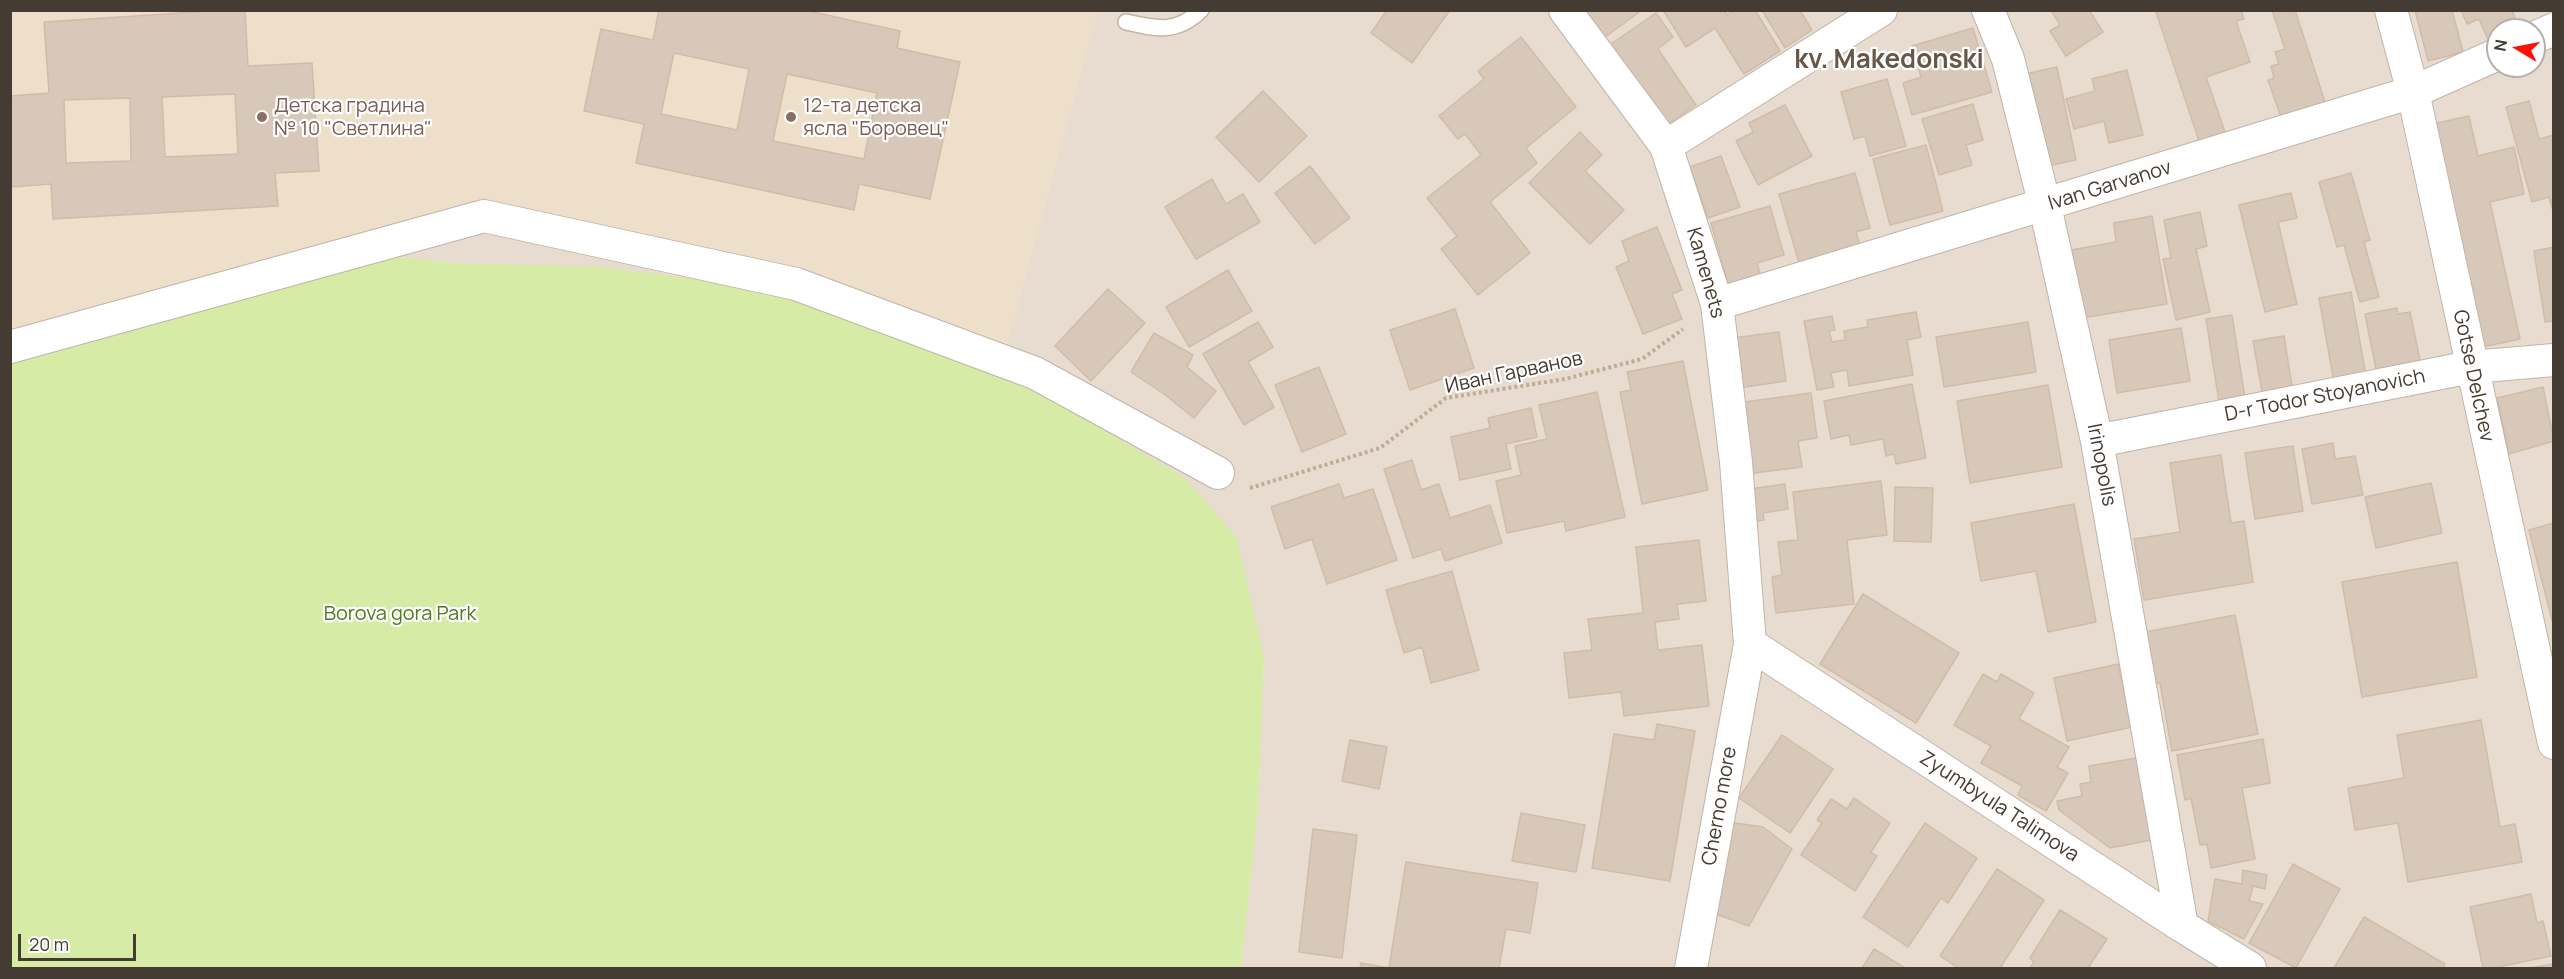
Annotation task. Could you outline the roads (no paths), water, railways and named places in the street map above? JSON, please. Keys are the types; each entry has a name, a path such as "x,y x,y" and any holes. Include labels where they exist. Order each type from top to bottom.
{"street":[{"name":"Kamenets","path":"1564,10 1666,146 1718,304 1736,462 1750,644"},
{"path":"1666,146 1881,10"},
{"name":"Irinopolis","path":"1988,10 2008,59 2045,206 2097,441 2181,926"},
{"name":"Gotse Delchev","path":"2391,10 2413,92 2471,367 2550,712 2553,743"},
{"name":"Ivan Garvanov","path":"1718,304 2413,92 2486,59"},
{"path":"10,347 484,216 796,284 1035,373 1218,473"},
{"name":"D-r Todor Stoyanovich","path":"2097,441 2471,367 2553,360"},
{"name":"Zyumbyula Talimova","path":"1750,644 2250,969"},
{"name":"Cherno more","path":"1691,969 1750,644"}],"lane":[{"path":"1126,22 1160,30 1190,21 1201,10"}],"place":[{"name":"Детска градина № 10 \"Светлина\"","path":"262,117"},
{"name":"12-та детска ясла \"Боровец\"","path":"791,117"}],"district":[{"name":"kv. Makedonski","path":"1889,61"}],"park label":[{"name":"Borova gora Park","path":"400,614"}]}
